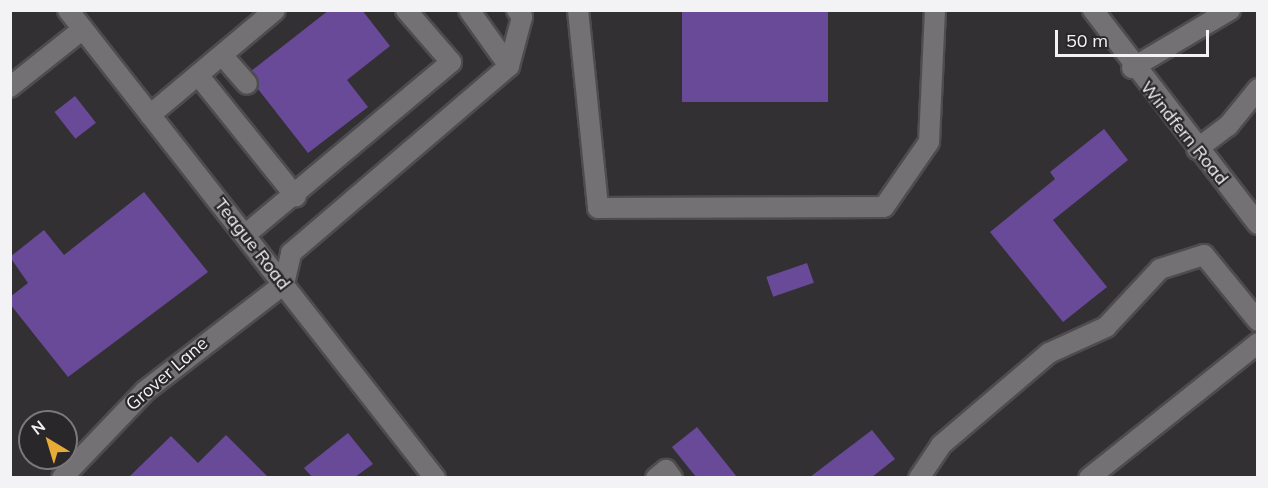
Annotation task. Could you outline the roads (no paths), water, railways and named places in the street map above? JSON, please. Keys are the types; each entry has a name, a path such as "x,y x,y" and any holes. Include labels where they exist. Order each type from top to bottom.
{"street":[{"name":"Teague Road","path":"68,10 435,477"},
{"path":"150,115 275,10"},
{"path":"245,235 296,197 451,62 406,10"},
{"path":"469,10 509,66"},
{"path":"284,285 291,253 509,66 522,17 517,10"},
{"path":"578,10 597,208 884,207 929,142 935,10"},
{"name":"Windfern Road","path":"1093,10 1132,68 1257,224"},
{"path":"1132,68 1230,10"},
{"path":"10,87 83,29"},
{"path":"222,55 247,84"},
{"path":"198,75 296,197"},
{"path":"1197,148 1228,126 1257,89"},
{"path":"919,477 941,445 1049,352 1106,327 1160,269 1204,255 1257,321"},
{"name":"Grover Lane","path":"62,477 145,391 284,285"},
{"path":"1089,477 1257,343"},
{"path":"656,477 666,470 672,477"}]}
